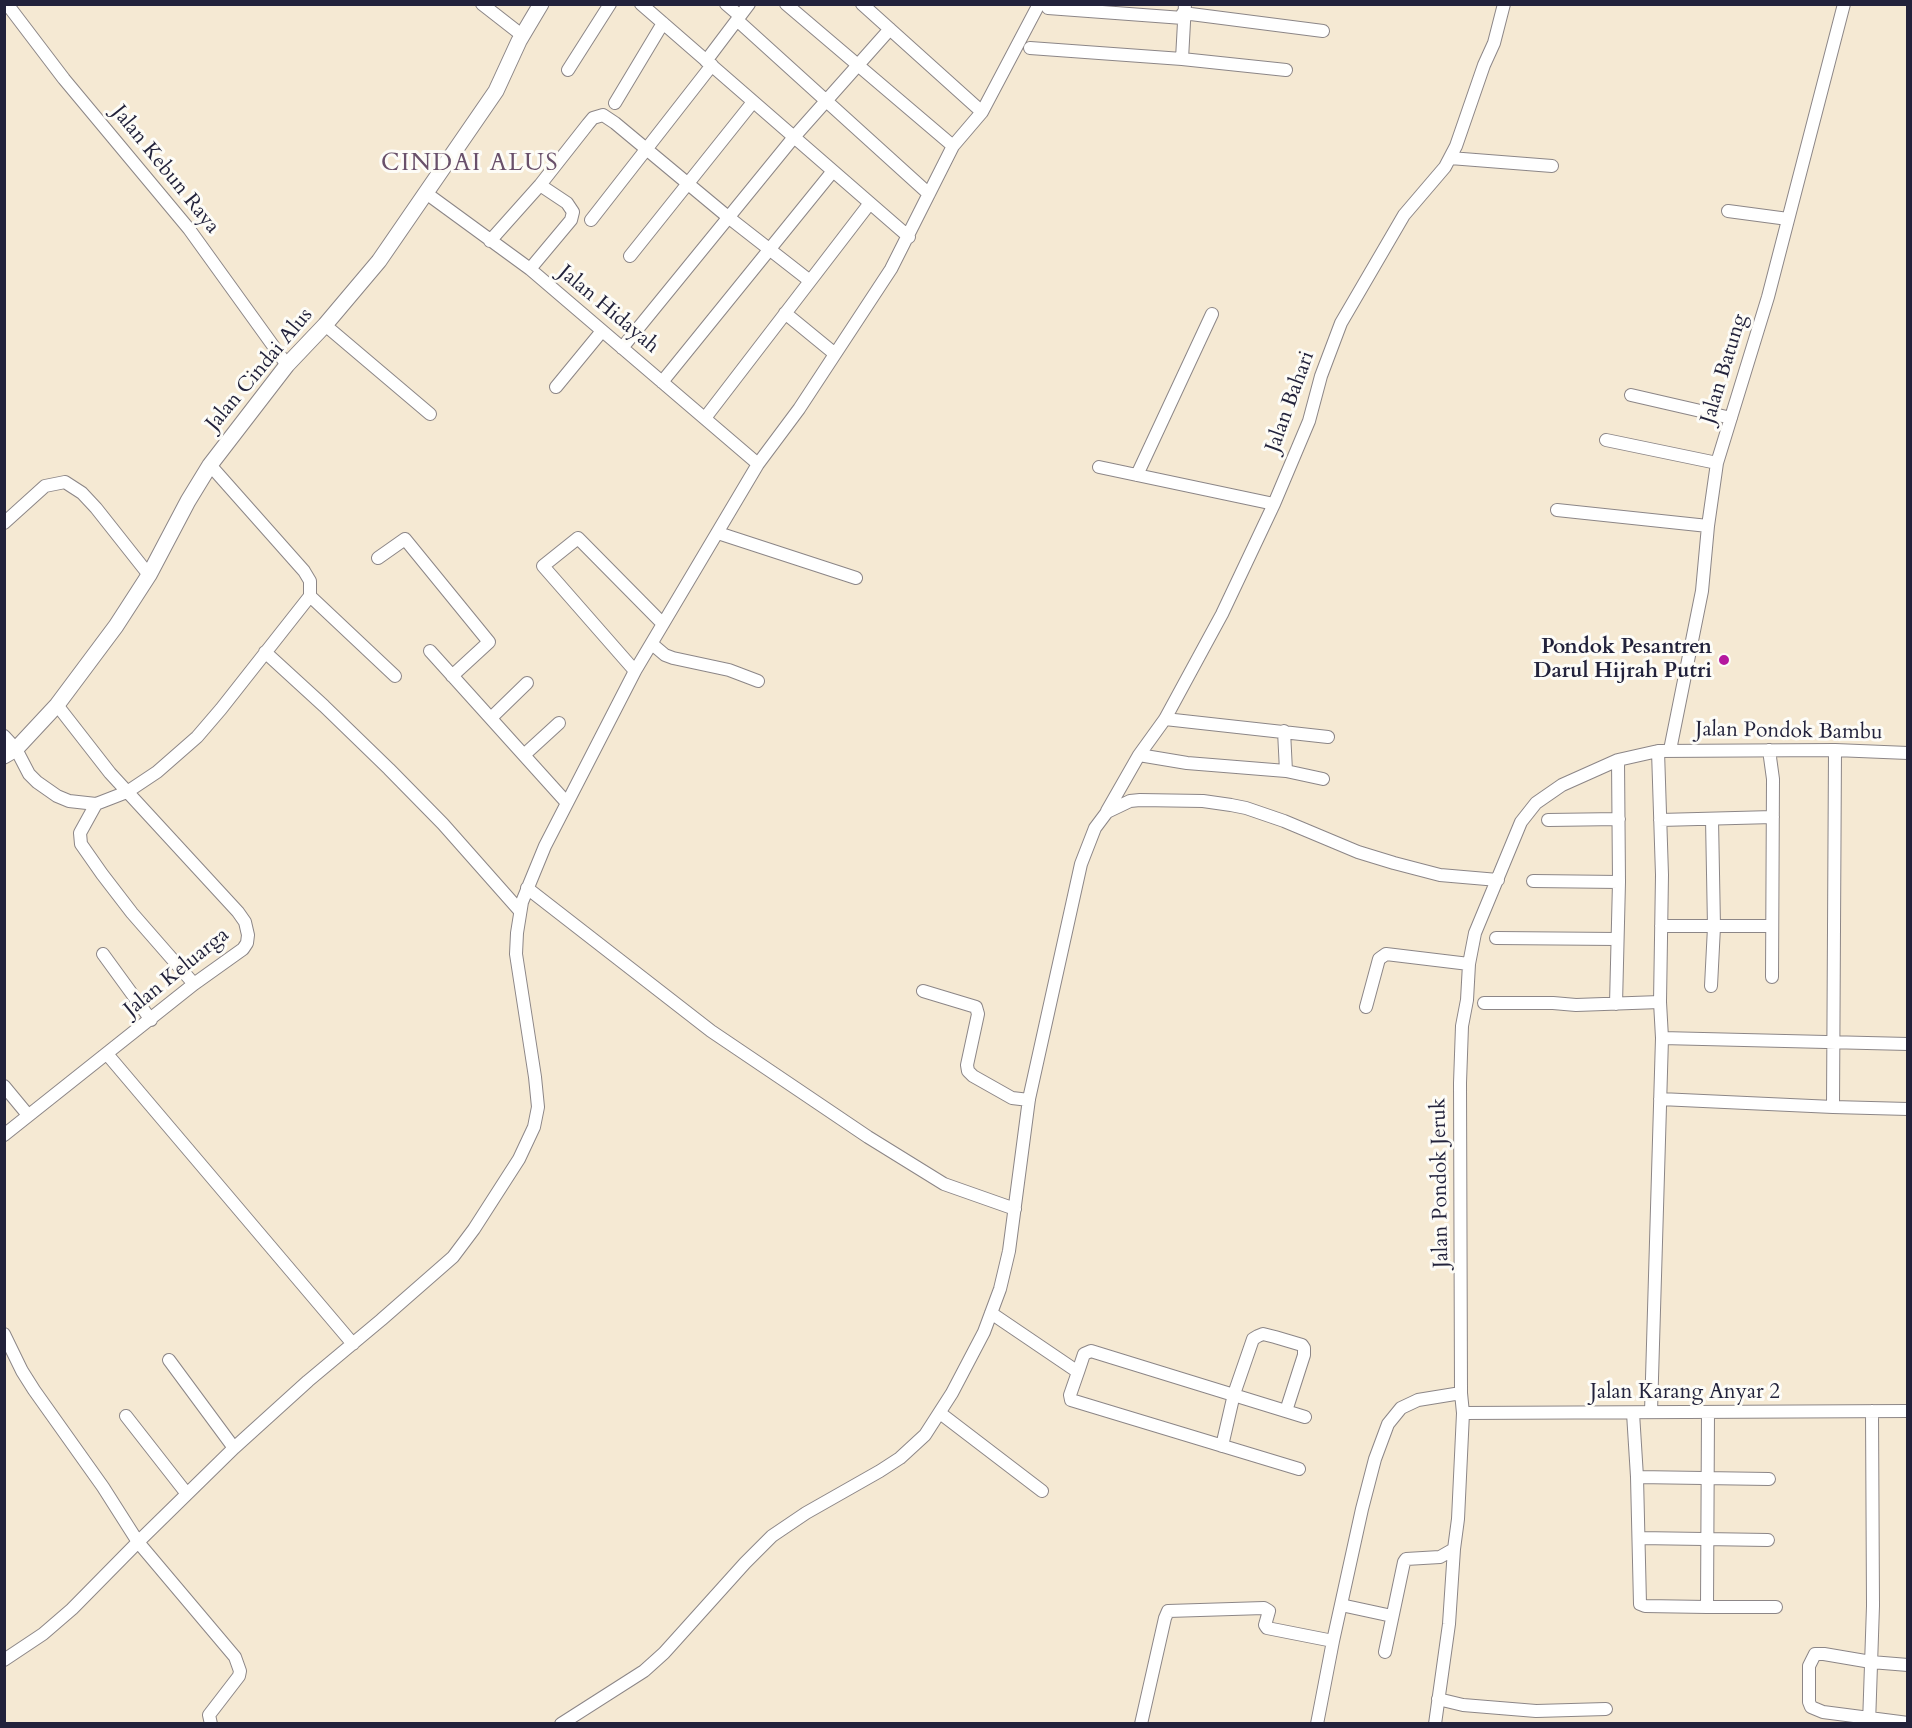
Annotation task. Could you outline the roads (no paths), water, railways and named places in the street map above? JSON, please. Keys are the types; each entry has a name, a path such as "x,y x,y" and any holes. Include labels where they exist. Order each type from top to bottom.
{"street":[{"name":"Jalan Kebun Raya","path":"7,4 64,79 189,229 287,365"},
{"path":"482,4 523,36"},
{"name":"Jalan Cindai Alus","path":"10,753 57,705 116,627 149,575 210,465 287,365 325,325 379,261 496,91 541,4"},
{"path":"568,70 610,4"},
{"path":"641,4 909,237"},
{"path":"726,4 930,194"},
{"path":"591,220 709,63 749,4"},
{"path":"786,4 953,146"},
{"path":"862,4 982,112"},
{"name":"Jalan Bahari","path":"561,1724 644,1671 664,1653 772,1536 806,1513 900,1458 925,1435 968,1363 991,1313 1005,1272 1029,1100 1081,864 1095,828 1107,812 1139,755 1165,718 1222,614 1274,504 1309,421 1321,376 1341,323 1404,215 1438,176 1456,146 1494,43 1504,4"},
{"name":"Jalan Batung","path":"1651,1412 1662,1038 1660,820 1664,750 1702,591 1717,463 1768,297 1844,4"},
{"path":"4,1660 43,1634 72,1609 234,1448 308,1381 453,1257 519,1159 534,1127 538,1107 516,954 520,911 544,846 635,671 758,464 799,409 891,269 953,146 982,112 1044,6 1184,12 1323,31"},
{"path":"1182,59 1184,12"},
{"path":"615,103 663,23"},
{"path":"622,348 794,137 890,29"},
{"path":"1030,48 1182,59 1286,70"},
{"path":"630,256 753,102"},
{"path":"490,241 540,185 588,124 599,116 607,117 810,281"},
{"path":"1450,158 1552,166"},
{"path":"662,382 833,171"},
{"path":"530,269 571,220 573,212 567,203 540,185"},
{"name":"Jalan Hidayah","path":"426,193 530,269 758,464"},
{"path":"705,418 870,203"},
{"path":"1728,211 1788,219"},
{"path":"785,314 835,354"},
{"path":"1137,475 1212,314"},
{"path":"325,325 430,414"},
{"path":"556,387 602,331"},
{"path":"1631,395 1731,418"},
{"path":"1606,440 1717,463"},
{"path":"4,736 10,753 29,774 57,796 69,801 96,804 127,792 158,772 197,737 310,596 309,580 304,571 210,465"},
{"path":"1099,466 1274,504"},
{"path":"4,523 45,486 65,482 82,493 96,508 149,575"},
{"path":"1557,510 1708,526"},
{"path":"718,533 856,578"},
{"path":"635,671 543,566 578,538 663,624"},
{"path":"378,558 405,539 489,642 452,676"},
{"path":"310,596 395,676"},
{"path":"652,644 665,655 673,658 729,670 758,681"},
{"path":"430,651 567,802"},
{"path":"265,652 389,769 443,824 520,911"},
{"path":"490,718 527,683"},
{"name":"Jalan Keluarga","path":"4,1135 195,984 243,949 248,935 245,922 127,792 57,705"},
{"path":"1165,718 1328,737"},
{"path":"525,755 559,723"},
{"path":"1284,731 1286,771"},
{"name":"Jalan Pondok Bambu","path":"1664,750 1835,750 1908,753"},
{"name":"Jalan Pondok Jeruk","path":"1435,1724 1449,1624 1458,1519 1463,1413 1461,1393 1460,1083 1462,1026 1475,933 1521,822 1536,803 1562,784 1618,760 1664,750"},
{"path":"1769,750 1773,779 1772,977"},
{"path":"1833,1107 1835,750"},
{"path":"1139,755 1187,763 1286,771 1323,779"},
{"path":"1616,1004 1619,882 1618,760"},
{"path":"1107,812 1130,801 1140,800 1203,801 1231,805 1284,821 1359,852 1394,863 1440,875 1498,880"},
{"path":"96,804 80,833 81,844 132,913 195,984"},
{"path":"1660,820 1773,817"},
{"path":"1548,820 1619,819"},
{"path":"1711,986 1714,927 1712,819"},
{"path":"1533,881 1619,882"},
{"path":"527,888 711,1031 868,1137 944,1184 1015,1209"},
{"path":"1661,926 1772,926"},
{"path":"1496,938 1617,939"},
{"path":"103,954 151,1020"},
{"path":"1366,1007 1379,959 1386,954 1469,964"},
{"path":"923,991 976,1006 978,1014 967,1065 968,1071 1011,1098 1029,1100"},
{"path":"1484,1003 1576,1005 1660,1002"},
{"path":"1662,1038 1908,1044"},
{"path":"107,1054 353,1344"},
{"path":"4,1086 28,1115"},
{"path":"1660,1099 1908,1109"},
{"path":"991,1313 1078,1372"},
{"path":"4,1334 34,1390 103,1487 138,1542 229,1648 239,1664 239,1676 209,1715 211,1724"},
{"path":"1222,1446 1234,1394 1253,1339 1263,1334 1302,1345 1304,1355 1286,1411"},
{"path":"1299,1469 1071,1400 1070,1395 1084,1354 1091,1351 1305,1417"},
{"path":"169,1360 234,1448"},
{"path":"1317,1724 1333,1641 1375,1459 1388,1424 1401,1408 1418,1400 1461,1393"},
{"path":"1869,1721 1872,1411"},
{"path":"1707,1607 1708,1412"},
{"name":"Jalan Karang Anyar 2","path":"1463,1413 1908,1412"},
{"path":"940,1413 1042,1491"},
{"path":"1633,1413 1640,1604 1645,1606 1776,1607"},
{"path":"126,1416 188,1494"},
{"path":"1637,1477 1769,1479"},
{"path":"1639,1538 1768,1540"},
{"path":"1385,1652 1401,1571 1406,1559 1440,1557 1454,1549"},
{"path":"1341,1605 1392,1616"},
{"path":"1141,1724 1168,1611 1264,1608 1269,1611 1265,1625 1267,1628 1333,1641"},
{"path":"1908,1665 1871,1662 1820,1653 1815,1654 1809,1665 1810,1707 1823,1712 1869,1721 1908,1723"},
{"path":"1438,1699 1462,1705 1536,1711 1606,1709"}],"place":[{"name":"Pondok Pesantren Darul Hijrah Putri","path":"1724,660"}],"district":[{"name":"CINDAI ALUS","path":"470,164"}]}
